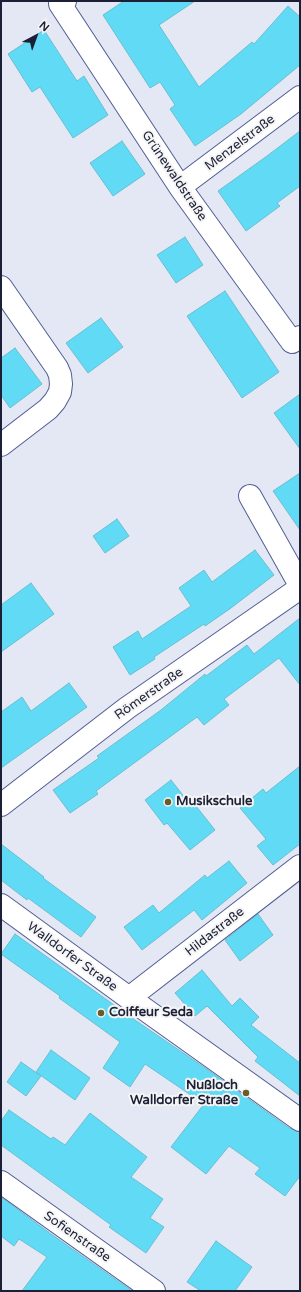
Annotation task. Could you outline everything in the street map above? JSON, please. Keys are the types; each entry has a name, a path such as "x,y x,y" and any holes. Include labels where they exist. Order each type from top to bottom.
{"street":[{"name":"Grünewaldstraße","path":"65,1 60,4 180,187 292,342 300,337"},
{"name":"Menzelstraße","path":"180,187 300,98"},
{"path":"1,287 57,368 60,375 60,392 48,409 1,445"},
{"path":"250,496 300,586"},
{"name":"Römerstraße","path":"1,805 127,708 300,586"},
{"name":"Hildastraße","path":"129,998 300,866"},
{"name":"Walldorfer Straße","path":"1,905 300,1120"},
{"name":"Sofienstraße","path":"1,1182 154,1291"}],"building":[{"path":"124,1 195,1 159,25 199,87 252,42 254,44 288,6 300,17 300,65 241,114 195,146 170,109 175,105 160,82 150,88 103,15"},
{"path":"44,30 77,81 84,76 108,115 73,138 40,87 32,92 8,54"},
{"path":"300,131 300,186 277,203 280,206 246,231 218,191"},
{"path":"122,141 145,174 113,196 90,163"},
{"path":"185,237 203,265 176,283 157,255"},
{"path":"225,291 279,372 242,398 187,316"},
{"path":"101,318 123,347 88,373 66,343"},
{"path":"15,348 42,384 10,408 1,395 1,358"},
{"path":"300,394 300,449 274,413"},
{"path":"300,473 300,530 273,491"},
{"path":"117,519 129,536 105,553 93,536"},
{"path":"255,550 274,575 231,608 205,626 204,624 154,657 155,659 130,675 113,647 138,631 142,639 191,606 179,588 204,570 212,582"},
{"path":"31,583 54,614 1,652 1,605"},
{"path":"300,618 300,685 279,658 224,699 229,705 204,725 197,717 96,791 98,794 70,813 53,790 99,758 97,756 161,710 205,674 206,676 247,645 254,654"},
{"path":"69,683 87,707 1,768 1,712 22,697 31,711"},
{"path":"300,766 300,844 273,865 257,846 266,839 240,808 263,789 266,793"},
{"path":"171,780 193,808 196,806 215,830 190,850 167,823 164,825 145,800"},
{"path":"1,844 44,877 43,878 96,917 81,937 28,898 27,900 1,880"},
{"path":"229,861 247,883 202,920 194,910 142,950 124,927 153,905 159,913 205,875 207,878"},
{"path":"258,914 273,935 240,961 225,940"},
{"path":"15,934 289,1128 300,1132 300,1176 285,1196 255,1174 260,1168 229,1146 206,1174 171,1147 204,1104 145,1064 130,1087 103,1068 120,1042 59,998 60,996 1,954"},
{"path":"202,970 232,1006 240,998 259,1017 251,1025 300,1063 300,1096 255,1061 258,1057 207,1006 195,1016 175,993"},
{"path":"51,1050 90,1078 75,1100 36,1072"},
{"path":"21,1062 41,1076 26,1096 7,1082"},
{"path":"9,1110 51,1139 53,1137 65,1145 90,1113 147,1157 131,1177 163,1199 150,1218 164,1227 146,1253 109,1227 111,1225 1,1145 1,1121"},
{"path":"1,1197 132,1291 22,1291 47,1257 19,1239 14,1246 1,1236"},
{"path":"216,1241 252,1267 235,1291 201,1291 187,1282"}],"place":[{"name":"Musikschule","path":"168,802"},
{"name":"Coiffeur Seda","path":"101,1013"},
{"name":"Nußloch Walldorfer Straße","path":"246,1093"}]}
